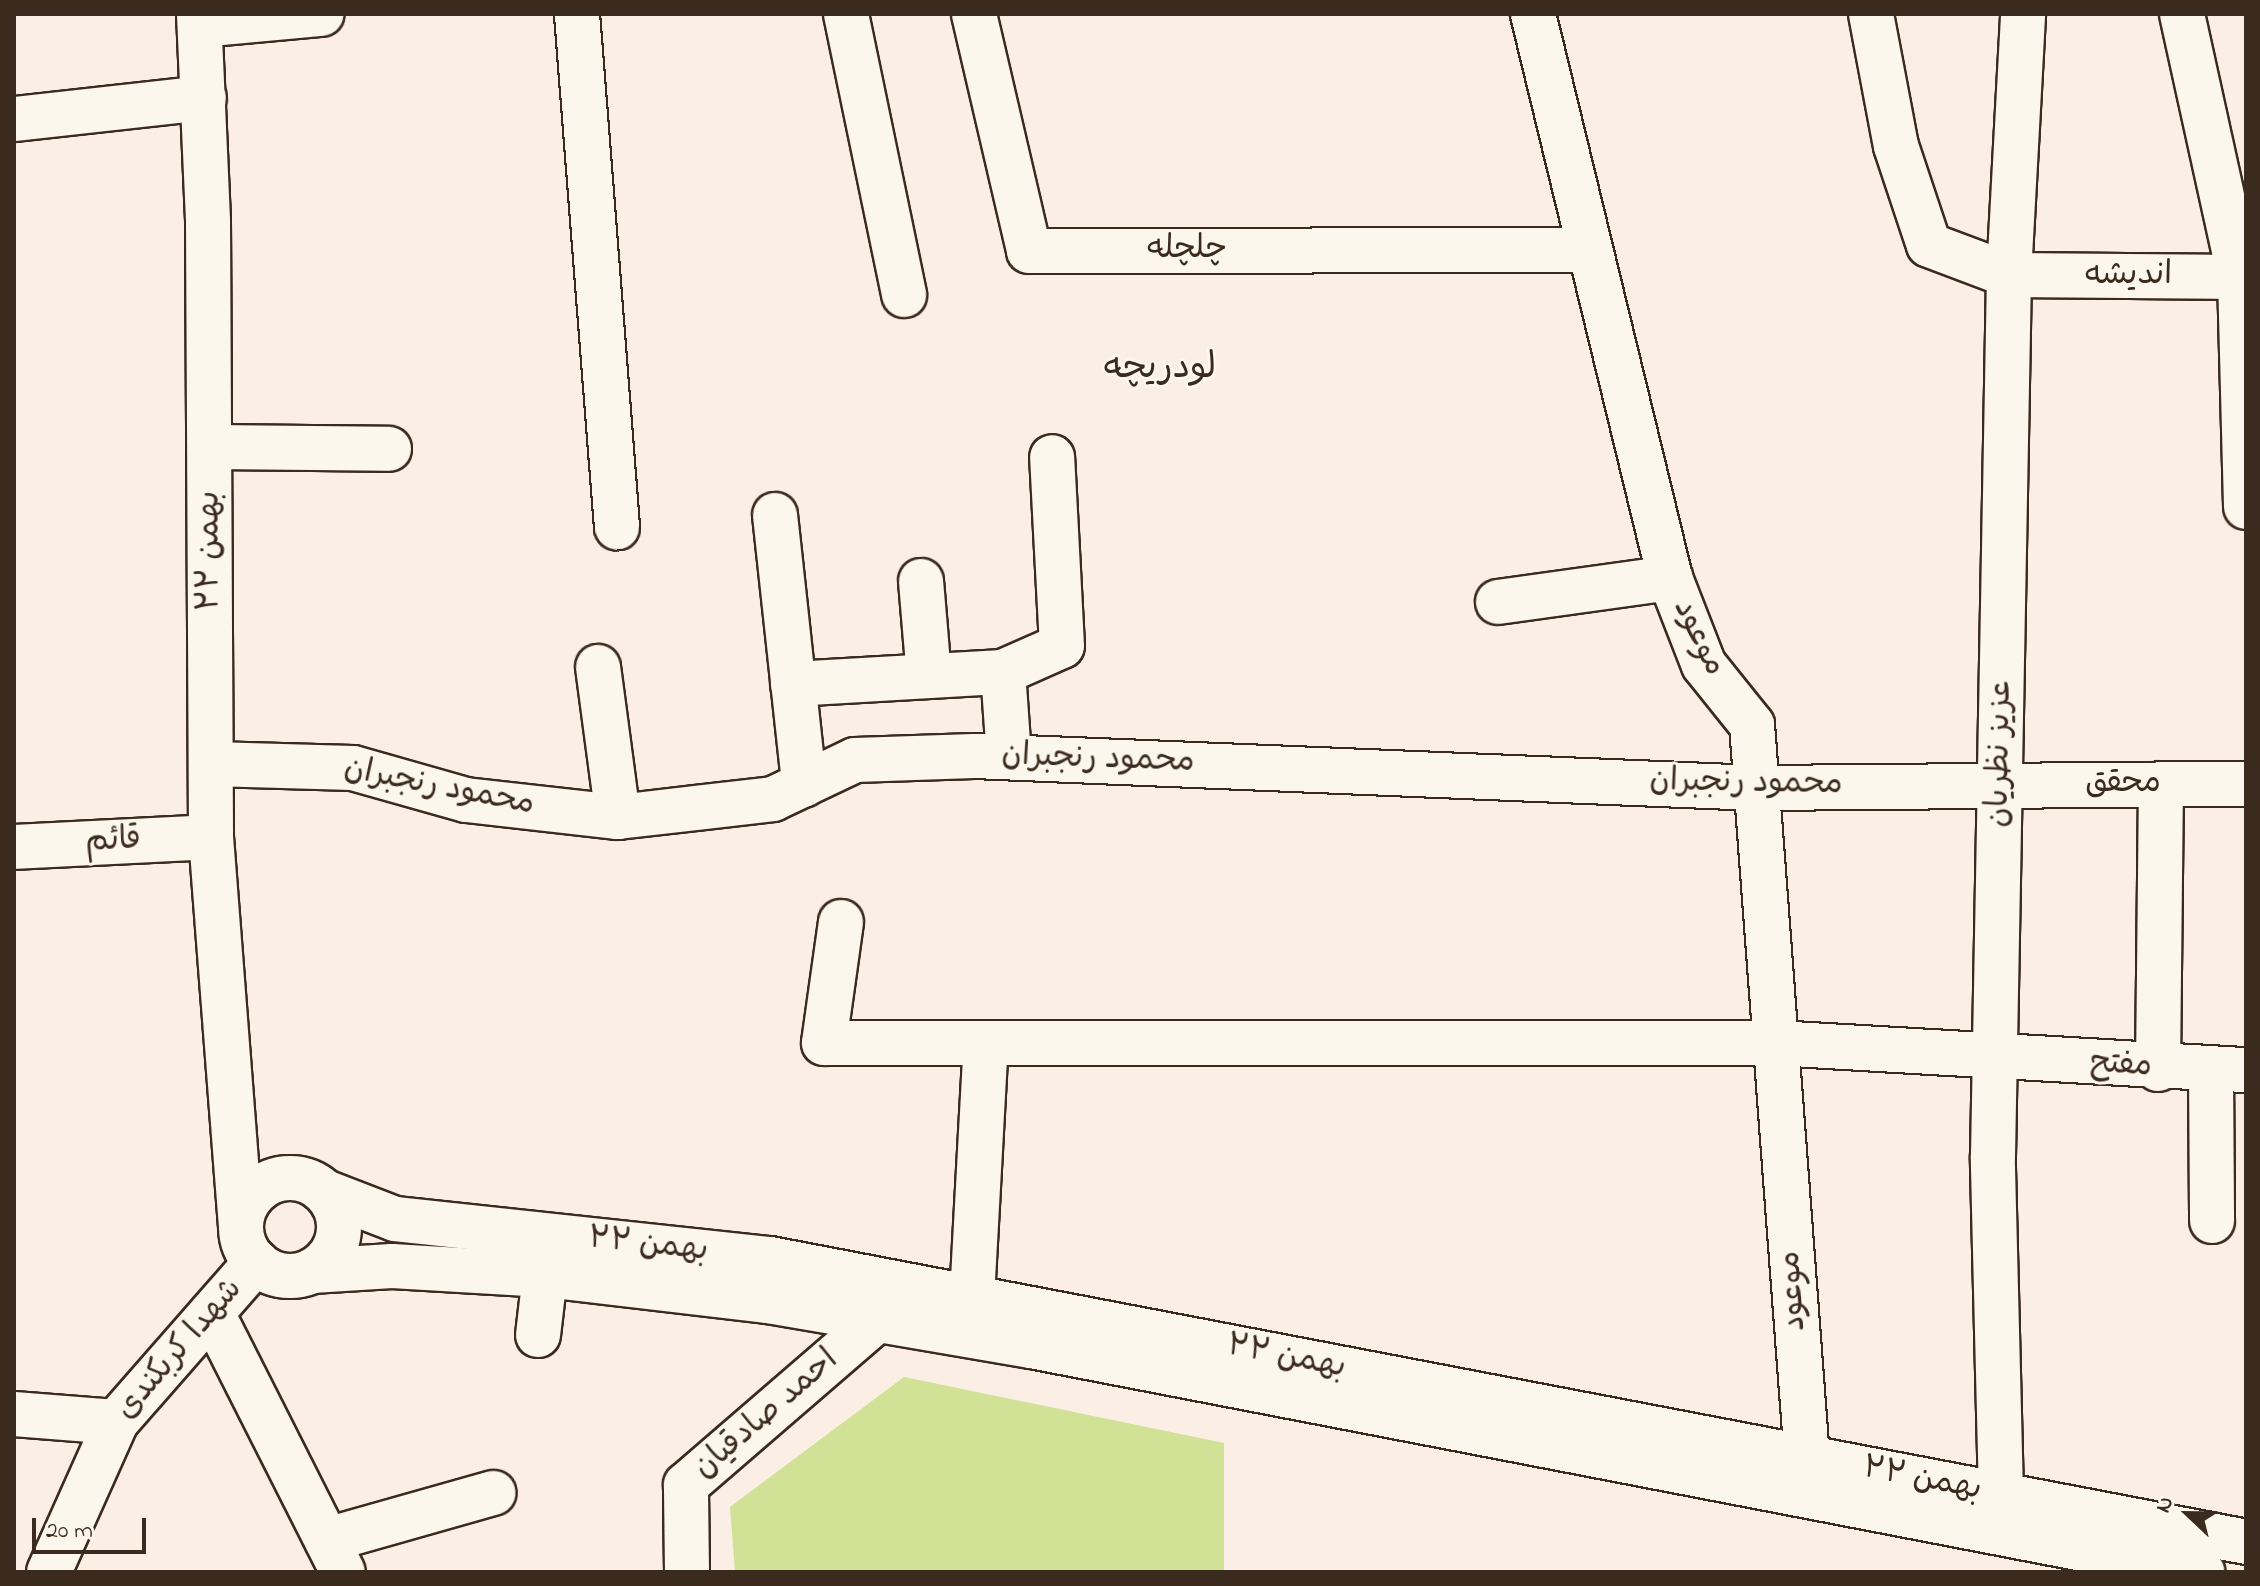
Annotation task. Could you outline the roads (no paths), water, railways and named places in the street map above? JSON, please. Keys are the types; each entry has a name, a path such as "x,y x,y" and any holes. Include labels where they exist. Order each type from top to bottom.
{"street":[{"path":"199,20 322,14"},
{"path":"577,14 617,527"},
{"path":"846,14 904,295"},
{"name":"چلچله","path":"974,14 1029,251 1588,250"},
{"name":"موعود","path":"1533,14 1670,578 1704,665 1752,725 1807,1458"},
{"path":"1871,14 1896,146 1929,245 2009,275"},
{"name":"عزیز نظریان","path":"2001,1495 1993,1156 2009,275 2023,14"},
{"path":"2182,14 2243,277 2246,507"},
{"name":"۲۲ بهمن","path":"199,20 204,98 211,447 211,837 228,1087 248,1243"},
{"path":"14,119 204,98"},
{"name":"اندیشه","path":"2009,275 2243,277"},
{"path":"211,447 389,449"},
{"path":"793,684 1003,672 1062,646 1052,457"},
{"path":"775,515 804,784"},
{"path":"1498,602 1670,578"},
{"path":"921,581 929,676"},
{"path":"598,667 618,817"},
{"path":"1003,672 1009,757"},
{"name":"محمود رنجبران","path":"211,764 353,768 466,800 618,817 773,799 855,760 1009,757 1757,788 2000,784"},
{"name":"محقق","path":"2000,784 2246,784"},
{"path":"2158,1069 2161,784"},
{"name":"قائم","path":"14,847 211,837"},
{"name":"مفتح","path":"841,922 824,1043 1775,1043 2158,1069 2228,1070"},
{"path":"972,1298 986,1043"},
{"path":"2212,1221 2228,1070"},
{"path":"228,1087 245,1126 334,1204 339,1235 325,1262 312,1271 283,1276 248,1243 253,1195 264,1185 309,1185"},
{"name":"۲۲ بهمن","path":"309,1185 395,1219 770,1259 2246,1542"},
{"name":"شهدا کربکندی","path":"49,1572 116,1422 212,1313 248,1243"},
{"name":"۲۲ بهمن","path":"312,1271 392,1266 545,1275 768,1301 2112,1563 2202,1572"},
{"path":"538,1335 545,1275"},
{"path":"212,1313 335,1556 493,1493"},
{"name":"احمد صادقیان","path":"687,1572 686,1485 877,1320"},
{"path":"14,1414 116,1422"}],"district":[{"name":"لودریچه","path":"1160,369"}]}
